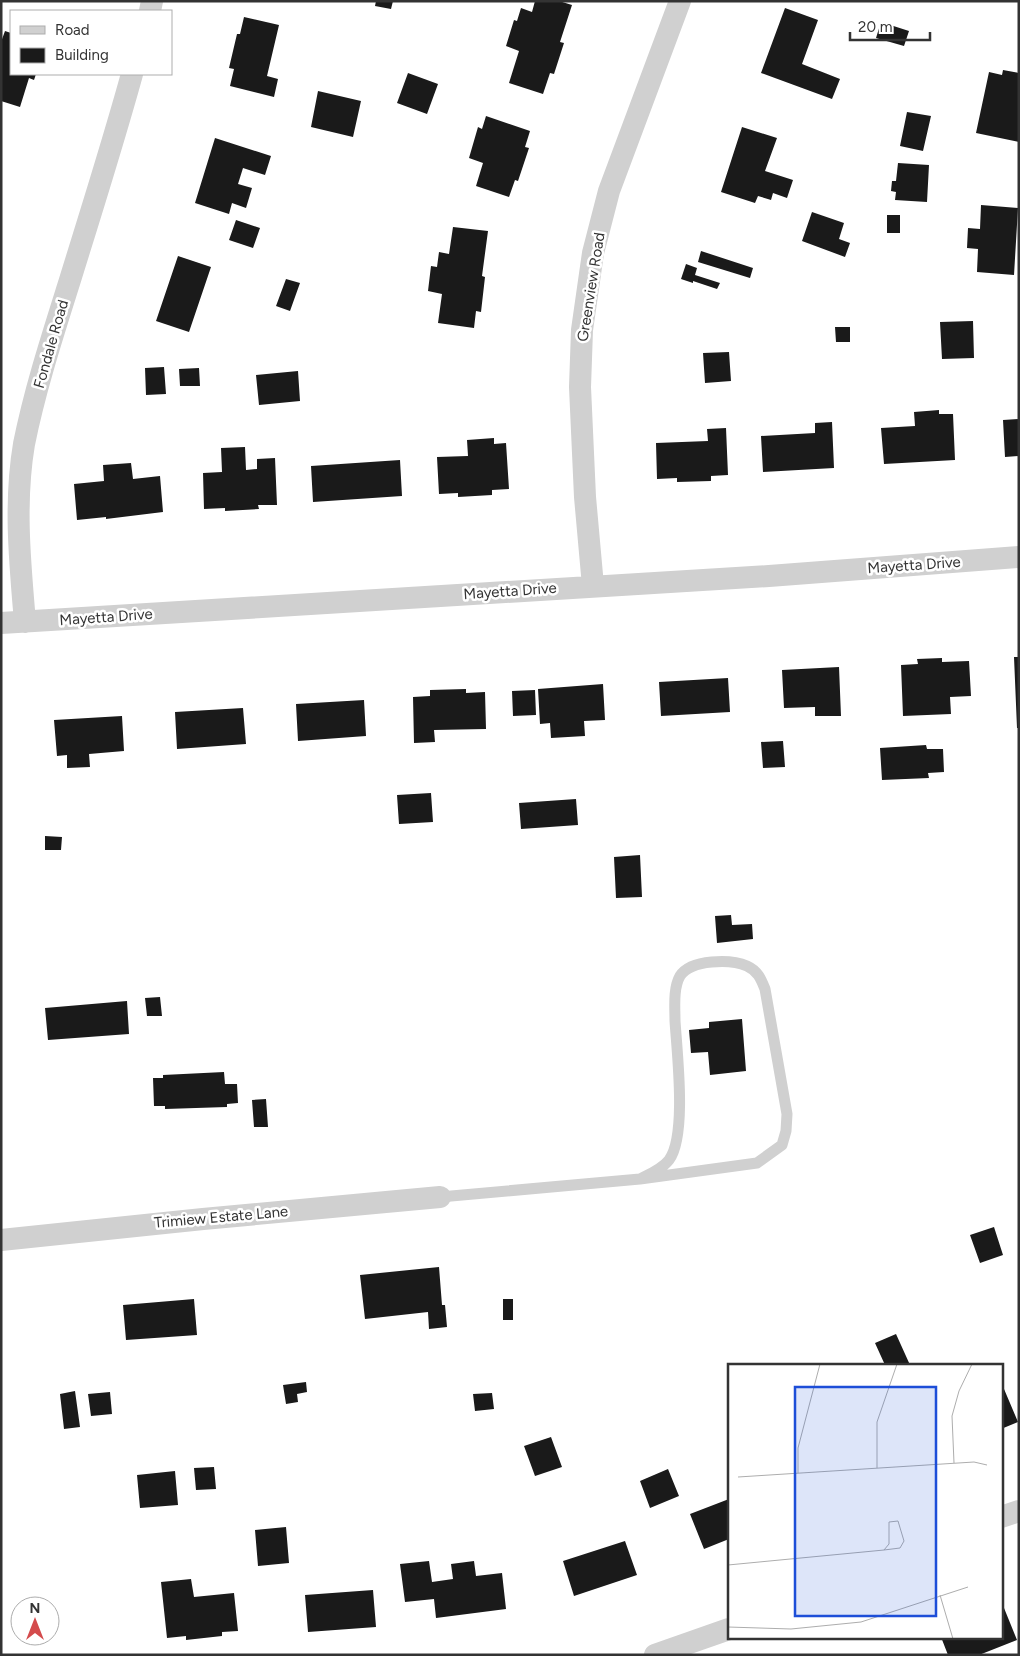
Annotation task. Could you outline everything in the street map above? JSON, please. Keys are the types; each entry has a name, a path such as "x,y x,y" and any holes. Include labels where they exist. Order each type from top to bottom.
{"street":[{"name":"Greenview Road","path":"593,586 585,498 580,387 582,330 593,254 609,191 680,1"},
{"name":"Fondale Road","path":"25,622 19,559 19,495 24,445 47,354 115,136 132,75"},
{"name":"Mayetta Drive","path":"1,623 769,576 1019,557"},
{"name":"Trimiew Estate Lane","path":"1,1240 440,1197"},
{"path":"1002,1517 1019,1510"},
{"path":"655,1655 728,1629"}],"lane":[{"path":"440,1197 640,1179 757,1163 782,1145 786,1130 787,1114 765,989 760,976 748,966 730,962 708,962 689,967 680,977 676,992 675,1012 680,1116 675,1149 668,1161 640,1179"}],"building":[{"path":"376,1 393,1 391,9 375,6"},
{"path":"535,1 559,1 572,5 560,42 564,43 554,74 550,73 543,94 509,83 519,51 506,46 514,20 517,21 521,8 532,12"},
{"path":"785,8 818,20 802,64 840,79 832,99 761,73"},
{"path":"244,17 279,25 267,76 278,79 274,97 230,86 234,69 229,68 237,34 240,34"},
{"path":"881,22 909,31 904,46 876,38"},
{"path":"5,31 10,33 10,75 36,75 34,80 29,78 20,107 1,101 1,42"},
{"path":"1003,70 1019,73 1019,142 976,133 989,72 1002,75"},
{"path":"408,73 438,84 427,114 397,103"},
{"path":"318,91 361,101 353,137 311,127"},
{"path":"907,112 931,116 923,151 900,146"},
{"path":"486,116 530,131 525,147 529,148 518,181 515,180 509,197 476,186 483,163 469,158 478,127 482,129"},
{"path":"742,127 777,138 765,171 793,180 787,198 773,193 771,200 758,196 755,203 721,192"},
{"path":"215,138 271,156 265,175 243,168 238,184 252,188 246,208 232,203 229,214 195,203"},
{"path":"898,163 929,165 927,202 895,200 896,192 891,191 892,181 896,181"},
{"path":"981,205 1018,208 1014,275 977,272 978,249 967,248 968,228 980,229"},
{"path":"812,212 844,223 839,239 850,243 845,257 802,241"},
{"path":"887,215 900,215 900,233 887,233"},
{"path":"236,220 260,228 253,248 229,240"},
{"path":"453,227 488,231 482,276 485,277 481,312 476,311 474,328 438,323 442,294 428,291 431,266 437,267 439,252 449,254"},
{"path":"701,251 753,268 750,278 698,262"},
{"path":"178,256 211,267 189,332 156,321"},
{"path":"686,264 697,268 695,275 720,283 717,289 681,279"},
{"path":"286,279 300,283 290,311 276,306"},
{"path":"973,321 974,358 942,359 940,322"},
{"path":"835,327 850,327 850,342 836,342"},
{"path":"729,352 731,381 705,383 703,353"},
{"path":"164,367 166,394 146,395 145,368"},
{"path":"199,368 200,386 180,386 179,369"},
{"path":"298,371 300,401 259,405 256,375"},
{"path":"939,410 939,414 953,414 955,460 884,464 881,428 915,426 914,412"},
{"path":"1019,419 1019,456 1005,457 1003,420"},
{"path":"832,422 834,468 763,472 761,436 815,433 815,423"},
{"path":"726,428 728,475 711,476 711,481 677,482 677,478 657,479 656,443 708,441 707,429"},
{"path":"494,438 494,444 506,443 509,489 492,490 492,495 458,497 458,493 439,494 437,457 468,456 467,440"},
{"path":"245,447 246,470 257,469 257,459 275,458 277,505 258,505 259,509 225,511 225,508 204,509 203,473 222,472 221,448"},
{"path":"400,460 402,496 313,502 311,466"},
{"path":"131,463 133,479 160,476 163,512 106,519 106,517 77,520 74,484 104,481 103,465"},
{"path":"1014,657 1019,657 1019,728 1017,728"},
{"path":"942,658 942,662 969,661 971,696 950,697 951,714 903,716 901,665 918,664 917,659"},
{"path":"839,667 841,716 815,716 815,707 784,708 782,670"},
{"path":"728,678 730,712 661,716 659,682"},
{"path":"603,684 605,720 584,721 585,736 551,738 550,723 540,724 538,689"},
{"path":"466,689 466,693 485,692 486,729 434,730 435,742 414,743 413,697 430,696 430,690"},
{"path":"535,690 536,715 513,716 512,691"},
{"path":"364,700 366,736 298,741 296,704"},
{"path":"243,708 246,744 177,749 175,712"},
{"path":"122,716 124,751 89,754 90,767 67,768 67,755 57,756 54,720"},
{"path":"783,741 785,767 763,768 761,742"},
{"path":"926,745 927,749 943,749 944,772 928,773 929,778 882,780 880,748"},
{"path":"431,793 433,822 399,824 397,795"},
{"path":"576,799 578,825 521,829 519,803"},
{"path":"45,836 62,837 61,850 45,850"},
{"path":"640,855 642,897 616,898 614,857"},
{"path":"731,915 732,925 752,924 753,939 717,943 715,916"},
{"path":"160,997 162,1016 147,1016 145,998"},
{"path":"127,1001 129,1034 48,1040 45,1008"},
{"path":"742,1019 746,1071 710,1075 708,1052 691,1053 689,1030 709,1028 709,1022"},
{"path":"224,1072 225,1084 237,1084 238,1103 227,1104 227,1107 165,1109 165,1106 154,1106 153,1078 163,1078 163,1075"},
{"path":"266,1099 268,1127 254,1127 252,1100"},
{"path":"994,1227 1003,1255 980,1263 970,1235"},
{"path":"439,1267 442,1305 445,1305 447,1327 429,1329 428,1312 365,1319 360,1275"},
{"path":"194,1299 197,1335 126,1340 123,1305"},
{"path":"503,1299 513,1299 513,1320 503,1320"},
{"path":"896,1334 910,1364 885,1364 875,1343"},
{"path":"306,1382 307,1392 297,1394 298,1402 286,1404 283,1385"},
{"path":"1004,1389 1018,1422 1002,1429 1002,1390"},
{"path":"75,1391 80,1427 64,1429 60,1394"},
{"path":"110,1392 112,1414 91,1416 88,1394"},
{"path":"492,1393 494,1409 475,1411 473,1394"},
{"path":"551,1437 562,1467 535,1476 524,1446"},
{"path":"214,1467 216,1489 196,1490 194,1468"},
{"path":"668,1469 679,1496 650,1508 640,1481"},
{"path":"175,1471 178,1505 140,1508 137,1475"},
{"path":"728,1499 728,1539 704,1549 690,1514"},
{"path":"286,1527 289,1563 258,1566 255,1530"},
{"path":"625,1541 637,1575 574,1596 563,1561"},
{"path":"429,1561 432,1582 453,1579 451,1564 474,1561 476,1576 502,1573 506,1609 436,1618 434,1599 405,1602 400,1564"},
{"path":"191,1579 194,1597 234,1593 238,1631 222,1632 222,1636 186,1640 186,1636 167,1638 161,1582"},
{"path":"373,1590 376,1627 308,1632 305,1595"},
{"path":"1004,1608 1017,1640 979,1655 948,1655 941,1638 1002,1638 1002,1609"}]}
